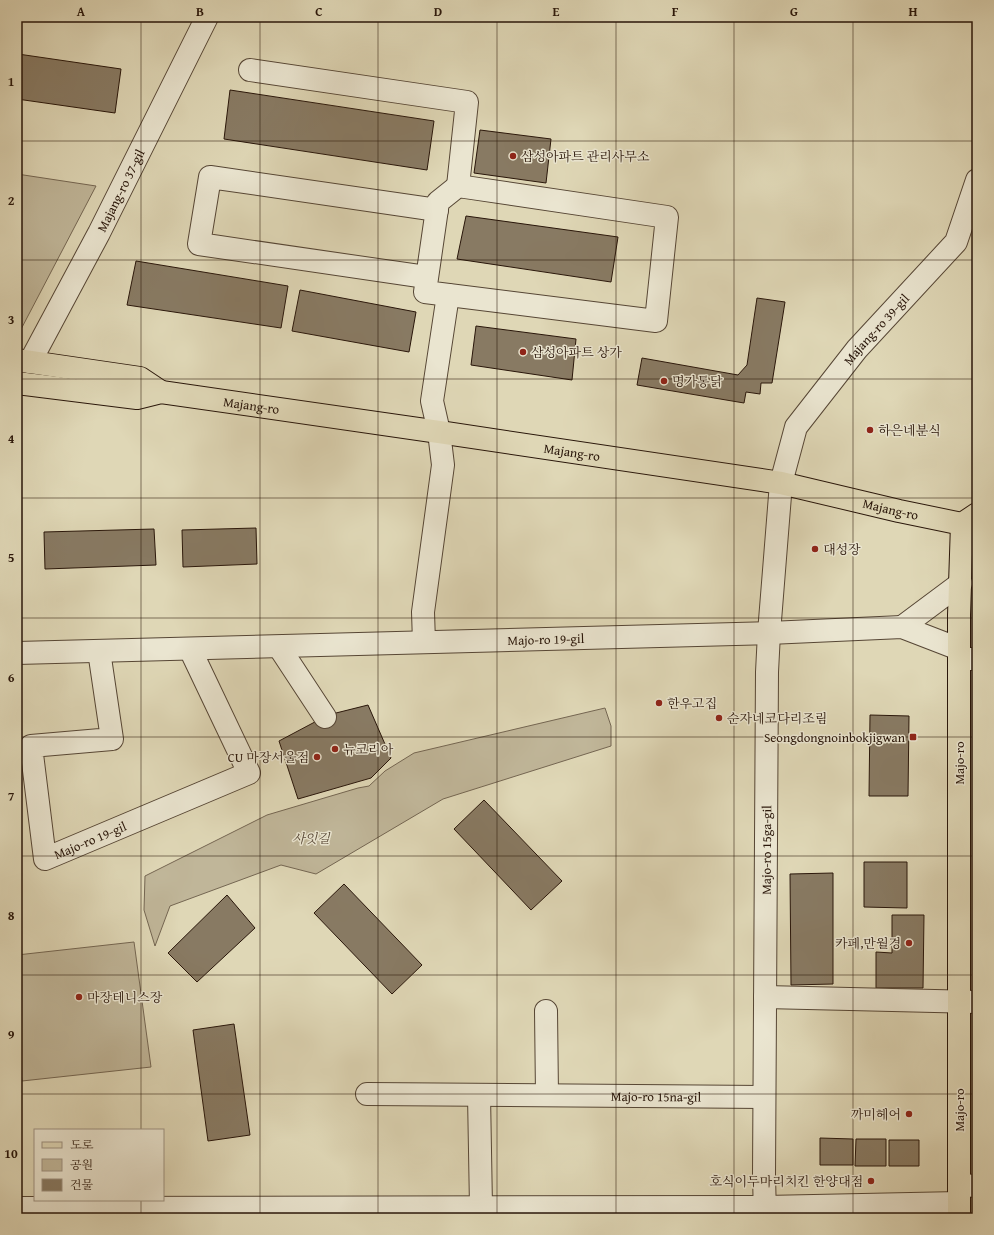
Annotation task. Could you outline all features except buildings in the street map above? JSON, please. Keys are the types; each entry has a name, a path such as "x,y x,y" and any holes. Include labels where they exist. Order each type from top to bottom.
{"main road":[{"name":"Majang-ro","path":"24,361 140,378 161,392"},
{"name":"Majang-ro","path":"17,383 137,398 161,392 781,483 899,512 970,519"},
{"name":"Majo-ro","path":"964,1198 968,1002 965,656 960,583 970,519"}],"street":[{"name":"Majang-ro 37-gil","path":"24,361 99,233 207,17"},
{"path":"250,70 467,102 458,186 438,202 424,292 656,321 667,217 458,186"},
{"path":"426,277 199,244 208,184 210,177 437,210"},
{"name":"Majang-ro 39-gil","path":"781,483 796,427 857,349 956,242 977,180"},
{"path":"956,242 977,231"},
{"path":"424,642 423,612 443,465 439,432 432,401 448,295"},
{"name":"Majo-ro 15ga-gil","path":"765,1212 764,1097 769,633 781,483"},
{"path":"960,583 902,626 965,656"},
{"name":"Majo-ro 19-gil","path":"17,653 769,633 902,626"},
{"path":"279,647 325,717"},
{"name":"Majo-ro 19-gil","path":"99,651 112,739 31,746 45,859 249,773 190,649"},
{"path":"765,997 968,1002"},
{"path":"546,1011 547,1095"},
{"name":"Majo-ro 15na-gil","path":"367,1094 764,1097"},
{"path":"479,1095 481,1207"},
{"path":"25,1211 406,1213 481,1207 765,1212 964,1198"}],"green space":[{"path":"17,174 96,186 18,335 17,335"},
{"name":"사잇길","path":"605,708 611,726 611,746 443,799 316,874 281,865 170,906 155,946 144,910 145,876 267,815 369,786 385,771 414,753"},
{"name":"마장테니스장","path":"134,942 151,1067 22,1081 17,1039 17,955"}],"place":[{"name":"삼성아파트 관리사무소","path":"513,156"},
{"name":"삼성아파트 상가","path":"523,352"},
{"name":"명가통닭","path":"664,381"},
{"name":"하은네분식","path":"870,430"},
{"name":"대성장","path":"815,549"},
{"name":"한우고집","path":"659,703"},
{"name":"순자네코다리조림","path":"719,718"},
{"name":"Seongdongnoinbokjigwan","path":"913,737"},
{"name":"뉴코리아","path":"335,749"},
{"name":"CU 마장서울점","path":"317,757"},
{"name":"카페,만월경","path":"909,943"},
{"name":"마장테니스장","path":"79,997"},
{"name":"까미헤어","path":"909,1114"},
{"name":"호식이두마리치킨 한양대점","path":"871,1181"}]}
